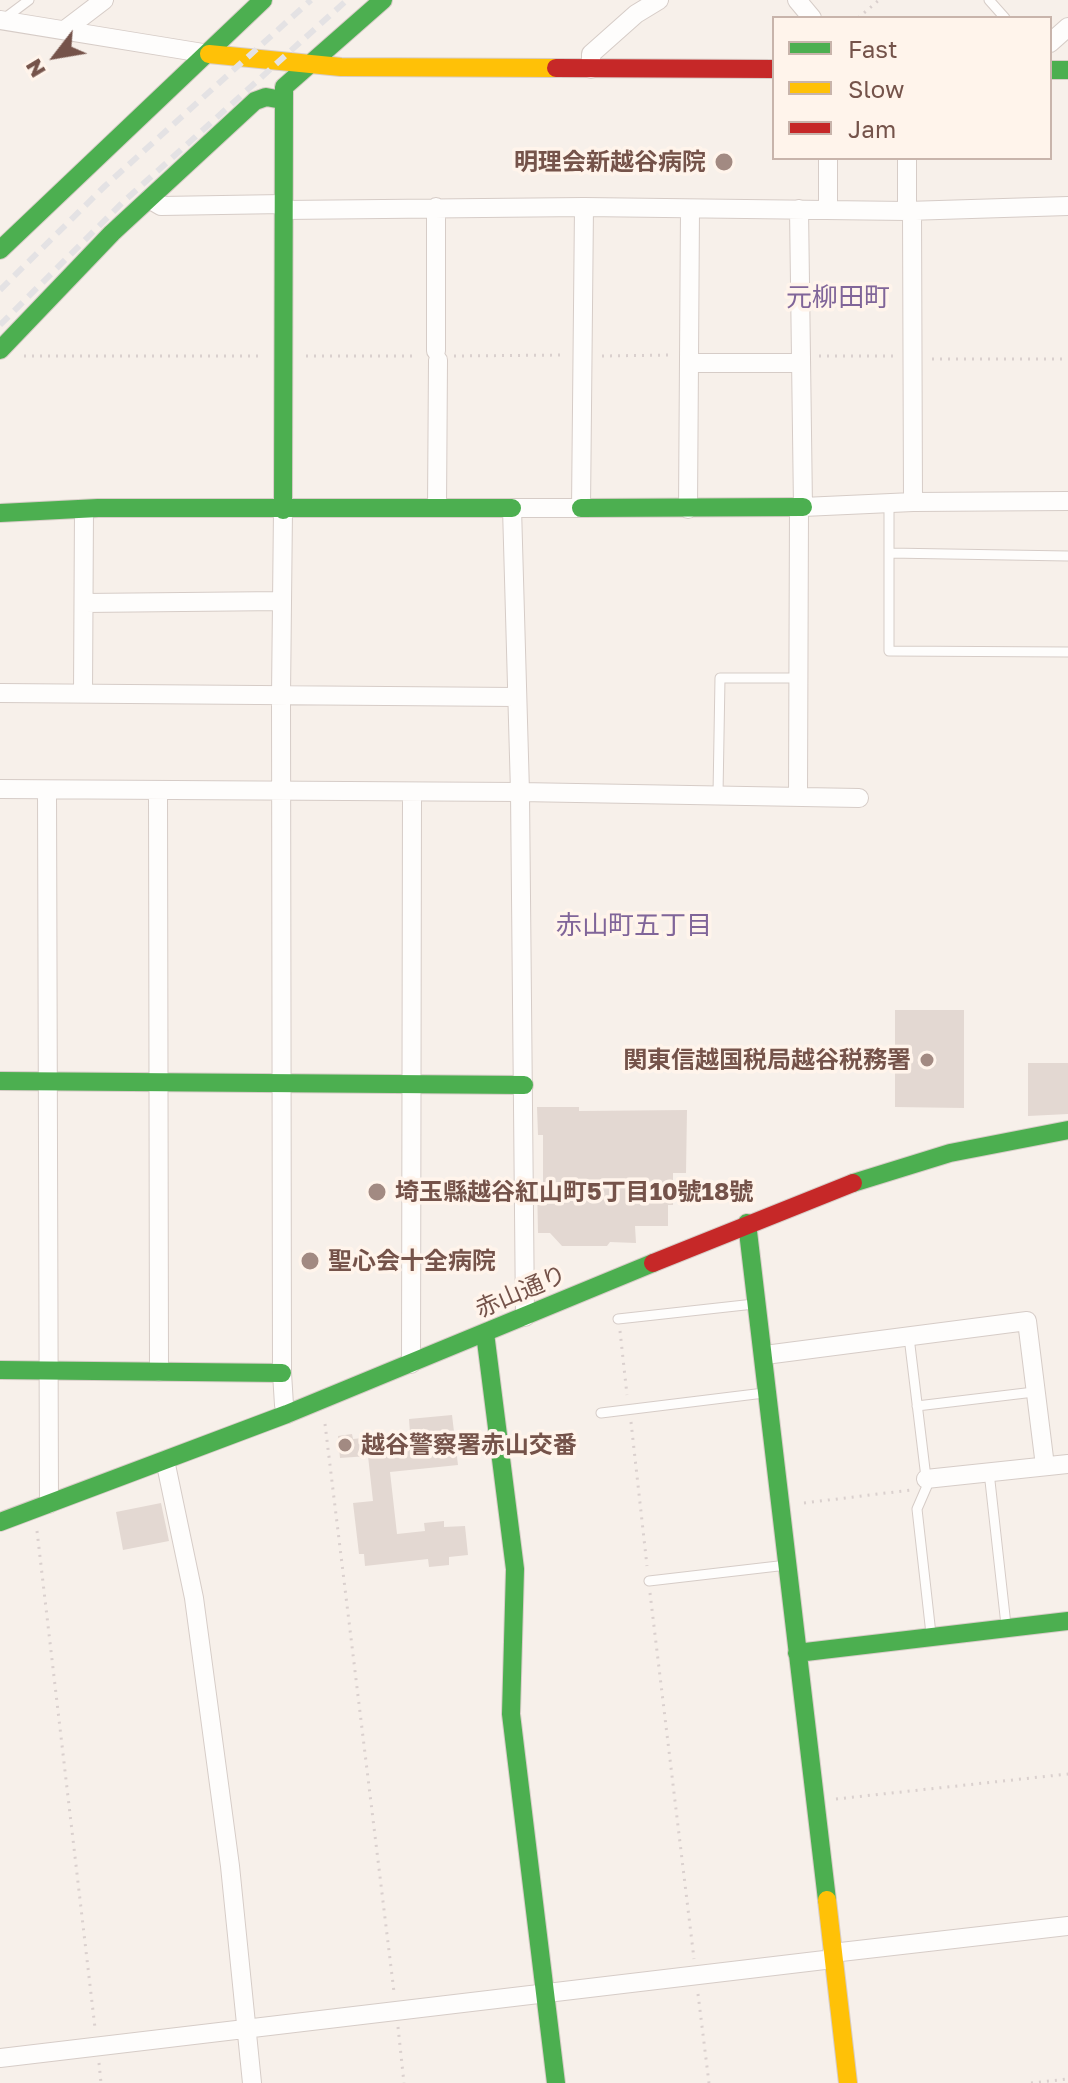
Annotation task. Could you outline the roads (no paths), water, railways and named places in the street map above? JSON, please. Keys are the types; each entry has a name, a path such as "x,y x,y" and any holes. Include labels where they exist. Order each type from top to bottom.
{"street":[{"path":"66,29 104,0"},
{"path":"0,250 263,0"},
{"path":"287,1414 282,1373 283,510 275,356 283,207 282,100 284,87 383,0"},
{"path":"591,69 591,54 636,14 659,0"},
{"path":"797,0 810,16"},
{"path":"1,20 209,54 309,64 772,69"},
{"path":"1052,41 1068,27"},
{"path":"0,350 112,233 255,101 266,97 282,100"},
{"path":"828,160 828,209"},
{"path":"907,160 913,502"},
{"path":"149,199 161,206 283,207 910,211 1068,206"},
{"path":"436,207 437,508"},
{"path":"581,508 584,207"},
{"path":"688,509 690,209"},
{"path":"798,796 801,507 799,209"},
{"path":"690,360 800,360"},
{"path":"0,513 84,509 688,509 1068,501"},
{"path":"512,508 520,792 525,1317"},
{"path":"83,693 84,509"},
{"path":"84,603 282,601"},
{"path":"0,693 516,697"},
{"path":"0,789 718,794 859,798"},
{"path":"42,1506 50,1370 46,1081 47,790"},
{"path":"158,791 159,1372"},
{"path":"411,1364 409,1084 412,793"},
{"path":"0,1081 524,1085"},
{"name":"赤山通り","path":"0,1522 287,1414 747,1223 896,1168 950,1153 1068,1130"},
{"path":"747,1223 765,1355 848,2083"},
{"path":"765,1355 1027,1321 1045,1466"},
{"path":"485,1333 515,1569 511,1714 556,2083"},
{"path":"0,1370 282,1373"},
{"path":"165,1460 194,1598 230,1866 252,2083"},
{"path":"926,1483 989,1472 1068,1464"},
{"path":"797,1653 1068,1621"},
{"path":"0,2058 546,1995 1068,1926"}],"lane":[{"path":"1,20 29,0"},
{"path":"989,0 1003,16"},
{"path":"889,503 889,651 1068,652"},
{"path":"889,553 1068,556"},
{"path":"718,794 720,678 799,678"},
{"path":"618,1319 757,1304"},
{"path":"909,1337 926,1483 917,1509 932,1638"},
{"path":"917,1406 1034,1392"},
{"path":"601,1413 768,1393"},
{"path":"989,1472 1007,1628"},
{"path":"649,1581 787,1565"}],"railway":[{"path":"0,290 105,186 311,0"},
{"path":"0,325 122,203 347,0"}],"place":[{"name":"明理会新越谷病院","path":"724,162"},
{"name":"関東信越国税局越谷税務署","path":"927,1060"},
{"name":"埼玉縣越谷紅山町5丁目10號18號","path":"377,1192"},
{"name":"聖心会十全病院","path":"310,1261"},
{"name":"越谷警察署赤山交番","path":"345,1445"}],"district":[{"name":"元柳田町","path":"838,298"},
{"name":"赤山町五丁目","path":"634,926"}]}
